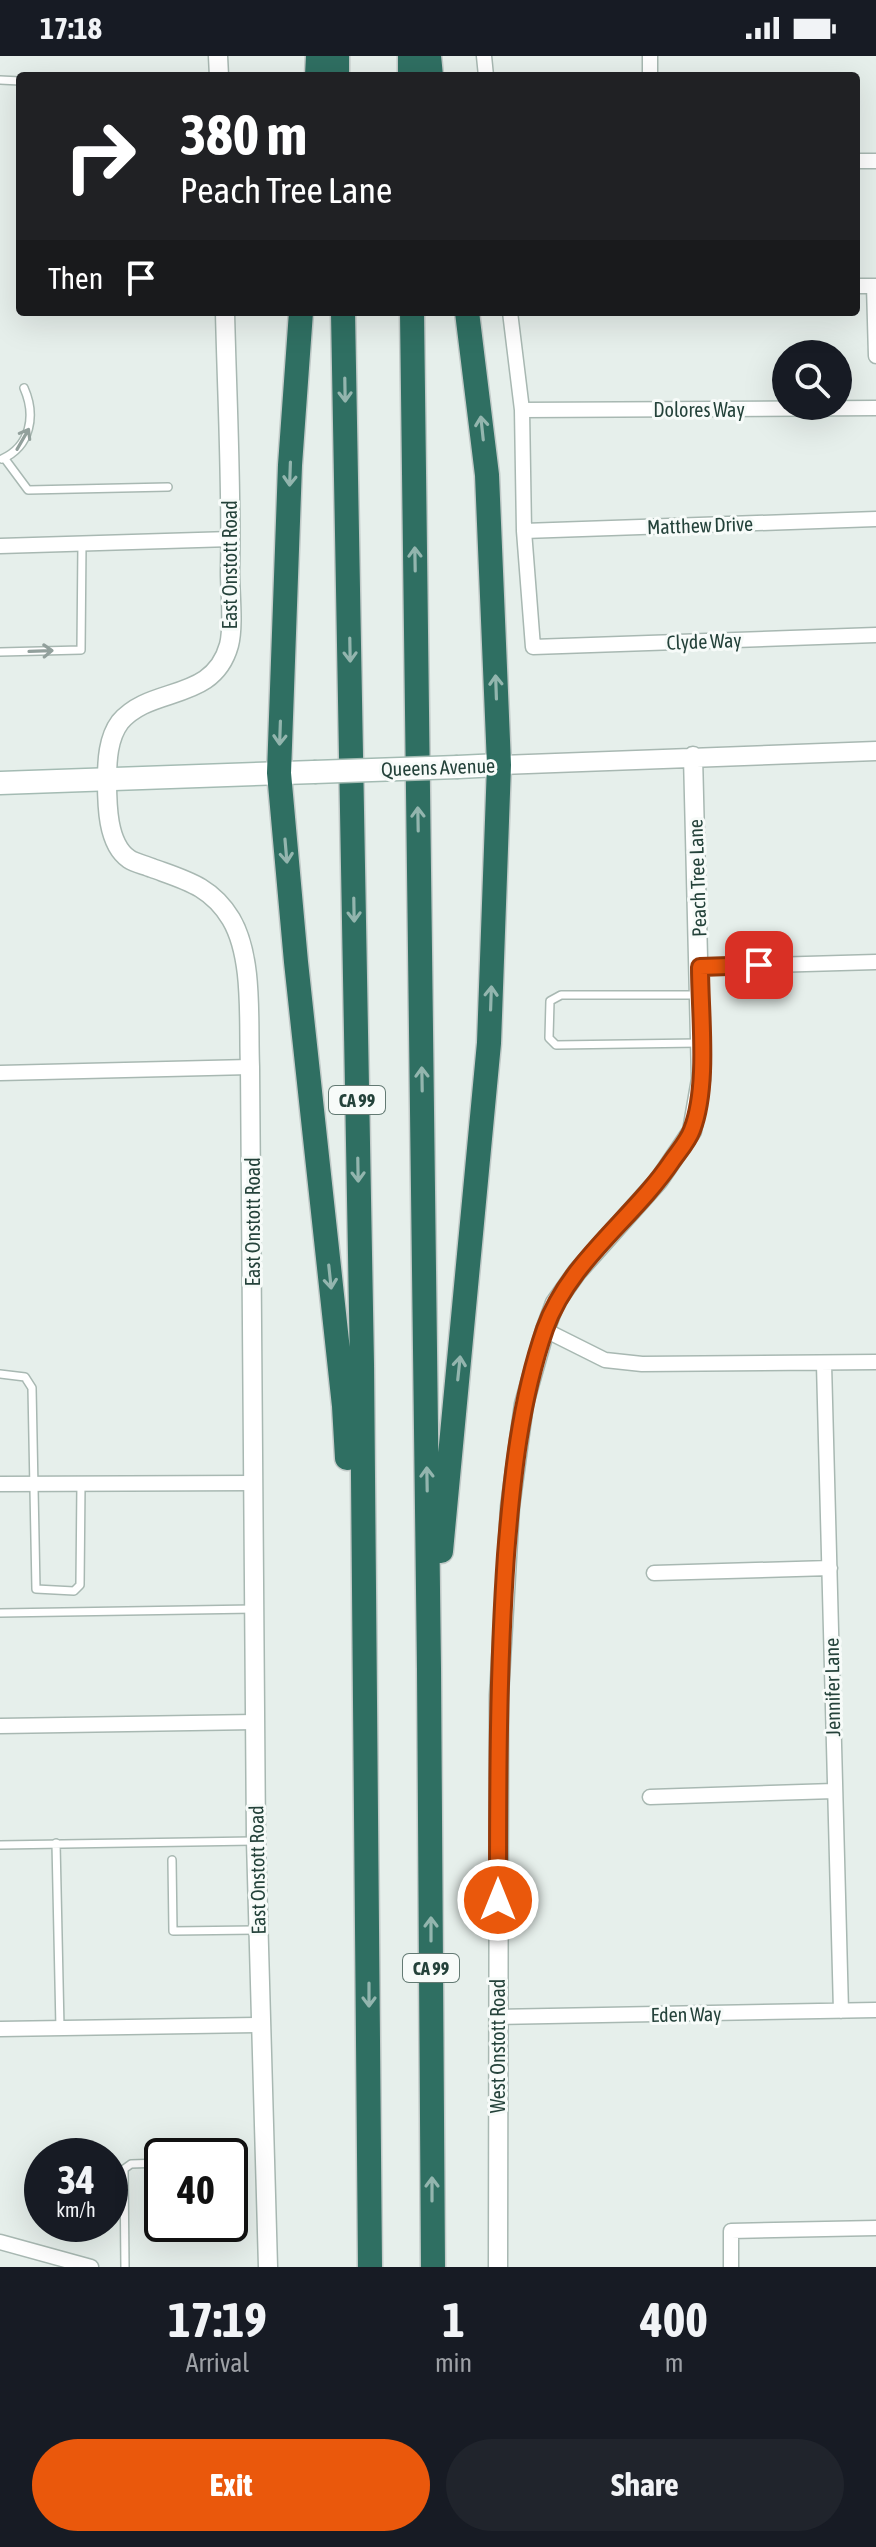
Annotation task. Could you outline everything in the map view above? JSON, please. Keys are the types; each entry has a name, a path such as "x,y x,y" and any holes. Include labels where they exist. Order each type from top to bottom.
{"highway":[{"path":"301,316 290,465 279,773 344,1406 369,1889"},
{"name":"CA 99","path":"343,316 369,1889 370,2267"},
{"name":"CA 99","path":"412,316 429,1669 433,2267"},
{"path":"429,1669 489,1043 499,765 487,475 467,316"}],"main road":[{"name":"Queens Avenue","path":"0,783 499,765"}],"street":[{"path":"875,286 876,356"},
{"name":"East Onstott Road","path":"225,316 231,539 229,644 216,671 199,686 141,707 121,722 110,742 107,779 110,821 115,839 128,859 197,884 216,899 230,919 244,949 250,1067 256,1841 268,2267"},
{"path":"510,316 522,410 524,531"},
{"name":"Dolores Way","path":"522,410 876,408"},
{"name":"Matthew Drive","path":"524,531 876,519"},
{"name":"Clyde Way","path":"524,531 533,647 876,635"},
{"path":"0,546 231,539"},
{"name":"Queens Avenue","path":"499,765 876,751"},
{"name":"Peach Tree Lane","path":"693,756 700,967"},
{"path":"700,967 876,962"},
{"name":"West Onstott Road","path":"498,2267 499,1695 510,1507 524,1404 555,1303 577,1272 659,1180 692,1131 701,1079 700,967"},
{"path":"0,1073 250,1067"},
{"path":"545,1330 605,1360 642,1364 876,1362"},
{"name":"Jennifer Lane","path":"824,1364 841,2011"},
{"path":"0,1484 254,1483"},
{"path":"654,1573 830,1568"},
{"path":"0,1726 255,1722"},
{"path":"650,1797 834,1791"},
{"name":"Eden Way","path":"497,2017 876,2010"},
{"path":"0,2029 260,2025"},
{"path":"731,2267 731,2231 876,2228"},
{"path":"0,2242 91,2267"}],"lane":[{"path":"24,388 29,400 30,426 17,450 2,459 28,490 168,487"},
{"path":"0,652 81,650 82,543"},
{"path":"700,995 561,995 550,1001 549,1038 556,1045 701,1043"},
{"path":"0,1374 25,1377 32,1388 36,1589 74,1591 80,1585 81,1484"},
{"path":"0,1613 255,1609"},
{"path":"0,1845 256,1841"},
{"path":"56,1843 60,2028"},
{"path":"172,1860 173,1931 258,1929"},
{"path":"125,2267 124,2169 131,2164 144,2164"}],"route":[{"path":"498,1900 499,1695 503,1602 510,1507 524,1404 555,1303 577,1272 659,1180 692,1131 701,1079 700,967 759,965"}]}
